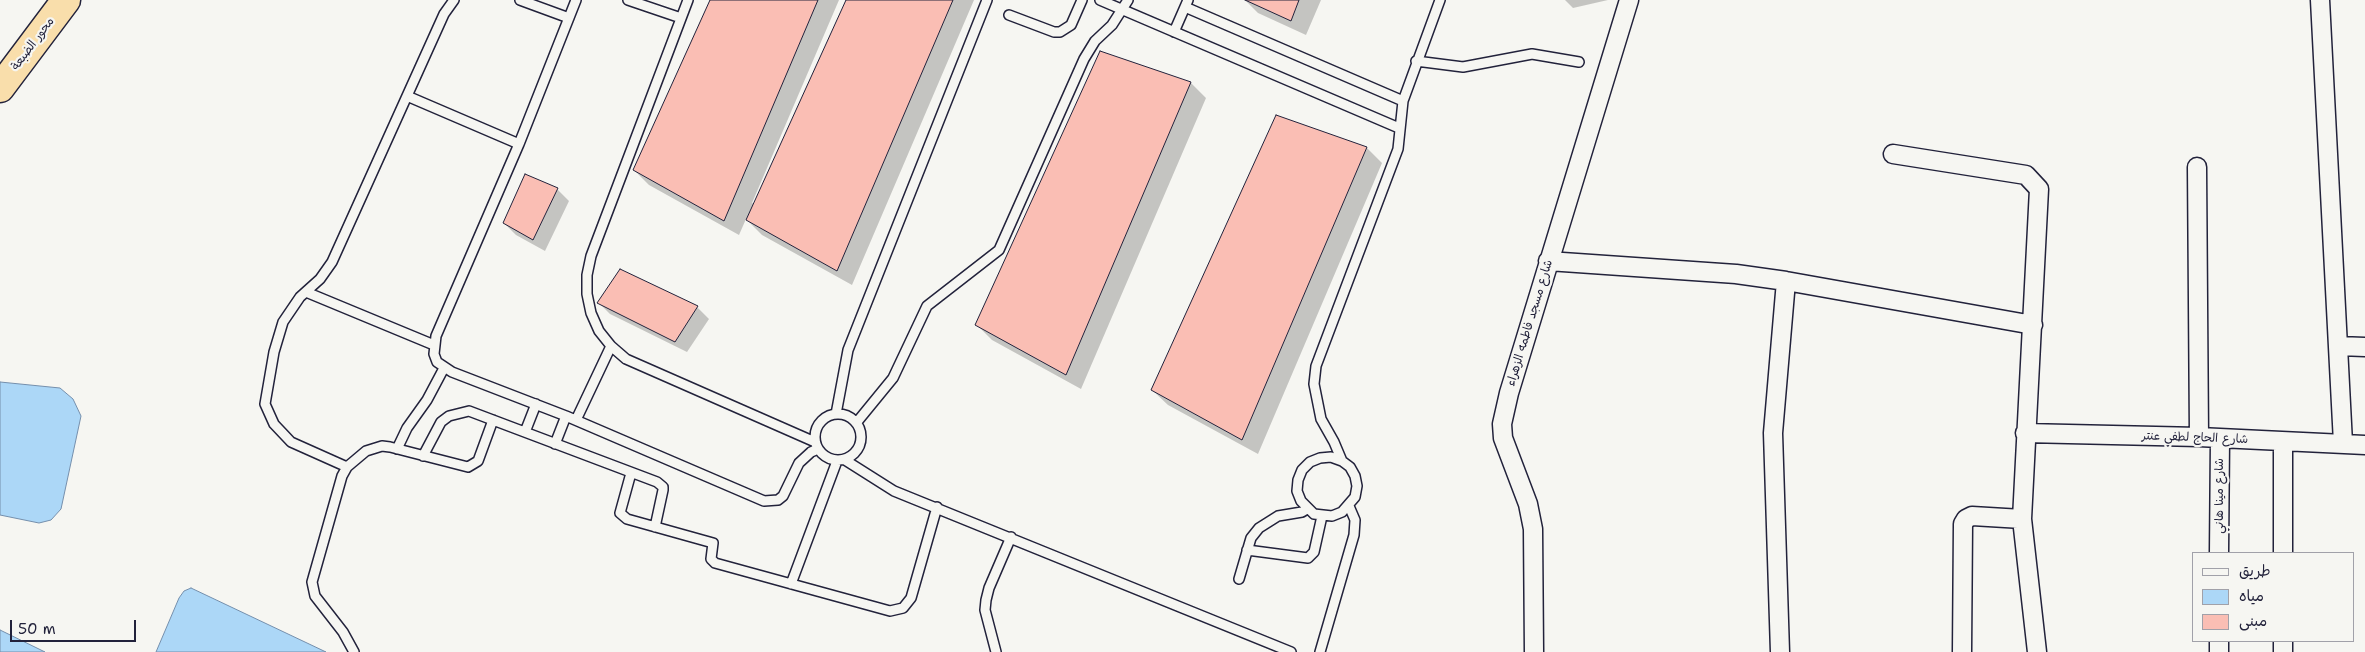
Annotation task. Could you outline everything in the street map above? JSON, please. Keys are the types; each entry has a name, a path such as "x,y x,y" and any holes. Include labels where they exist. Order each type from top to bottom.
{"highway":[{"name":"محور الضبعة","path":"0,88 66,0"}],"street":[{"name":"شارع مسجد فاطمه الزهراء","path":"1534,652 1534,529 1528,504 1503,438 1502,424 1508,393 1629,0"},
{"path":"2320,0 2343,444"},
{"path":"1893,154 2026,175 2039,188 2022,519 2037,652"},
{"path":"2197,168 2199,437"},
{"path":"1548,261 1736,274 1786,281 2033,325"},
{"path":"1780,652 1773,433 1786,281"},
{"path":"2338,346 2365,347"},
{"name":"شارع الحاج لطفي عنتر","path":"2025,433 2199,437 2365,446"},
{"name":"شارع مينا هاني","path":"2219,552 2220,439"},
{"path":"2283,442 2283,552"},
{"path":"1962,652 1963,524 1966,518 1972,516 2022,519"}],"lane":[{"path":"347,467 291,442 274,424 265,404 274,352 283,322 300,297 320,279 332,262 444,14 454,0"},
{"path":"520,0 569,18"},
{"path":"576,0 519,144 434,345 434,354 444,368 576,420 764,501 778,500 783,496 799,463 816,446 817,427 822,421 836,414 844,414 857,422 861,429 861,445 852,457 841,461 791,584"},
{"path":"628,0 681,18"},
{"path":"688,0 591,256 587,275 587,294 591,313 599,331 611,346 626,359 816,446 823,455 841,461 894,490 1290,652"},
{"path":"836,414 848,350 987,0"},
{"path":"1009,15 1054,32 1060,32 1071,25 1082,0"},
{"path":"1100,0 1399,128"},
{"path":"857,422 892,378 927,306 999,250 1084,59 1128,0"},
{"path":"1342,461 1321,419 1316,402 1314,384 1316,366 1398,149 1403,101 1416,61 1440,0"},
{"path":"1174,32 1187,4 1403,101"},
{"path":"1416,61 1463,67 1532,54 1579,62"},
{"path":"407,96 519,144"},
{"path":"306,292 434,345"},
{"path":"576,420 611,346"},
{"path":"397,449 407,428 427,400 444,368"},
{"path":"525,432 536,404"},
{"path":"423,456 434,431 441,422 449,416 469,411 658,482 663,487 655,527"},
{"path":"555,444 566,416"},
{"path":"354,652 348,638 316,596 312,587 342,476 347,467 360,455 373,448 382,446 462,467 473,465 480,455 493,420"},
{"path":"1331,457 1342,461 1350,467 1356,481 1355,496 1349,506 1342,512 1322,516 1307,509 1301,501 1297,490 1302,470 1310,462 1320,458 1331,457"},
{"path":"631,473 620,513 627,519 713,543 712,559 715,563 890,611 903,608 911,598 937,507"},
{"path":"1320,652 1354,535 1355,520 1349,506"},
{"path":"1239,579 1251,538 1268,520 1307,509"},
{"path":"1247,550 1308,558 1314,552 1322,516"},
{"path":"996,652 985,610 986,600 989,588 1011,537"}],"water":[{"path":"0,382 60,388 73,399 81,416 61,509 51,520 39,523 0,515"},
{"path":"191,588 326,652 156,652 179,598 184,591"},
{"path":"0,630 45,652 0,652"}],"building":[{"path":"710,0 818,0 724,221 633,170"},
{"path":"846,0 953,0 837,271 746,220"},
{"path":"1245,0 1299,0 1291,21"},
{"path":"1100,51 1191,82 1066,375 975,325"},
{"path":"1276,115 1367,147 1242,440 1151,390"},
{"path":"525,174 558,188 533,240 503,223"},
{"path":"620,269 698,306 675,342 597,303"}]}
